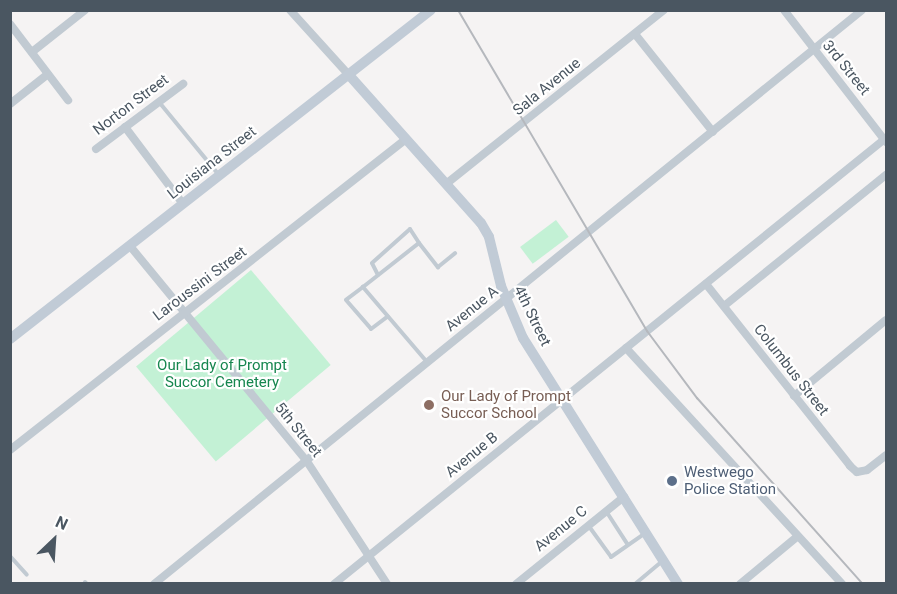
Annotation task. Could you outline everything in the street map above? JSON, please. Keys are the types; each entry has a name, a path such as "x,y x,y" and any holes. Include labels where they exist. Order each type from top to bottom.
{"main road":[{"name":"Louisiana Street","path":"10,339 431,10"},
{"name":"4th Street","path":"349,75 446,184 489,237 506,299 523,338 678,584"}],"street":[{"path":"32,52 85,10"},
{"path":"290,10 349,75"},
{"name":"Sala Avenue","path":"446,184 664,10"},
{"name":"3rd Street","path":"784,10 886,140"},
{"name":"Avenue A","path":"154,584 862,10"},
{"path":"10,24 13,34 32,52 68,100"},
{"path":"634,34 713,132"},
{"path":"10,104 48,74"},
{"name":"Norton Street","path":"96,149 183,84"},
{"path":"125,127 183,204"},
{"name":"Laroussini Street","path":"10,450 406,139"},
{"path":"706,284 886,140"},
{"path":"724,306 886,175"},
{"name":"5th Street","path":"130,246 306,460 387,584"},
{"name":"Columbus Street","path":"706,284 857,472 867,470 886,455"},
{"name":"Avenue B","path":"334,584 706,284"},
{"path":"794,396 886,320"},
{"path":"626,348 842,584"},
{"name":"Avenue C","path":"516,584 624,497"},
{"path":"740,584 798,536"}],"lane":[{"path":"158,102 220,176"},
{"path":"378,275 372,263 410,229 438,267 455,253"},
{"path":"388,316 371,328 346,300 419,243"},
{"path":"363,287 428,362"},
{"path":"606,511 628,545"},
{"path":"588,524 611,557 646,532"},
{"path":"10,556 27,575"},
{"path":"635,584 663,560"}],"green space":[{"path":"556,220 569,237 533,264 520,247"},
{"name":"Our Lady of Prompt Succor Cemetery","path":"251,270 331,365 216,461 136,366"}],"railway":[{"path":"458,10 647,331 697,398 863,584"}],"place":[{"name":"Our Lady of Prompt Succor School","path":"429,405"},
{"name":"Westwego Police Station","path":"672,481"}]}
